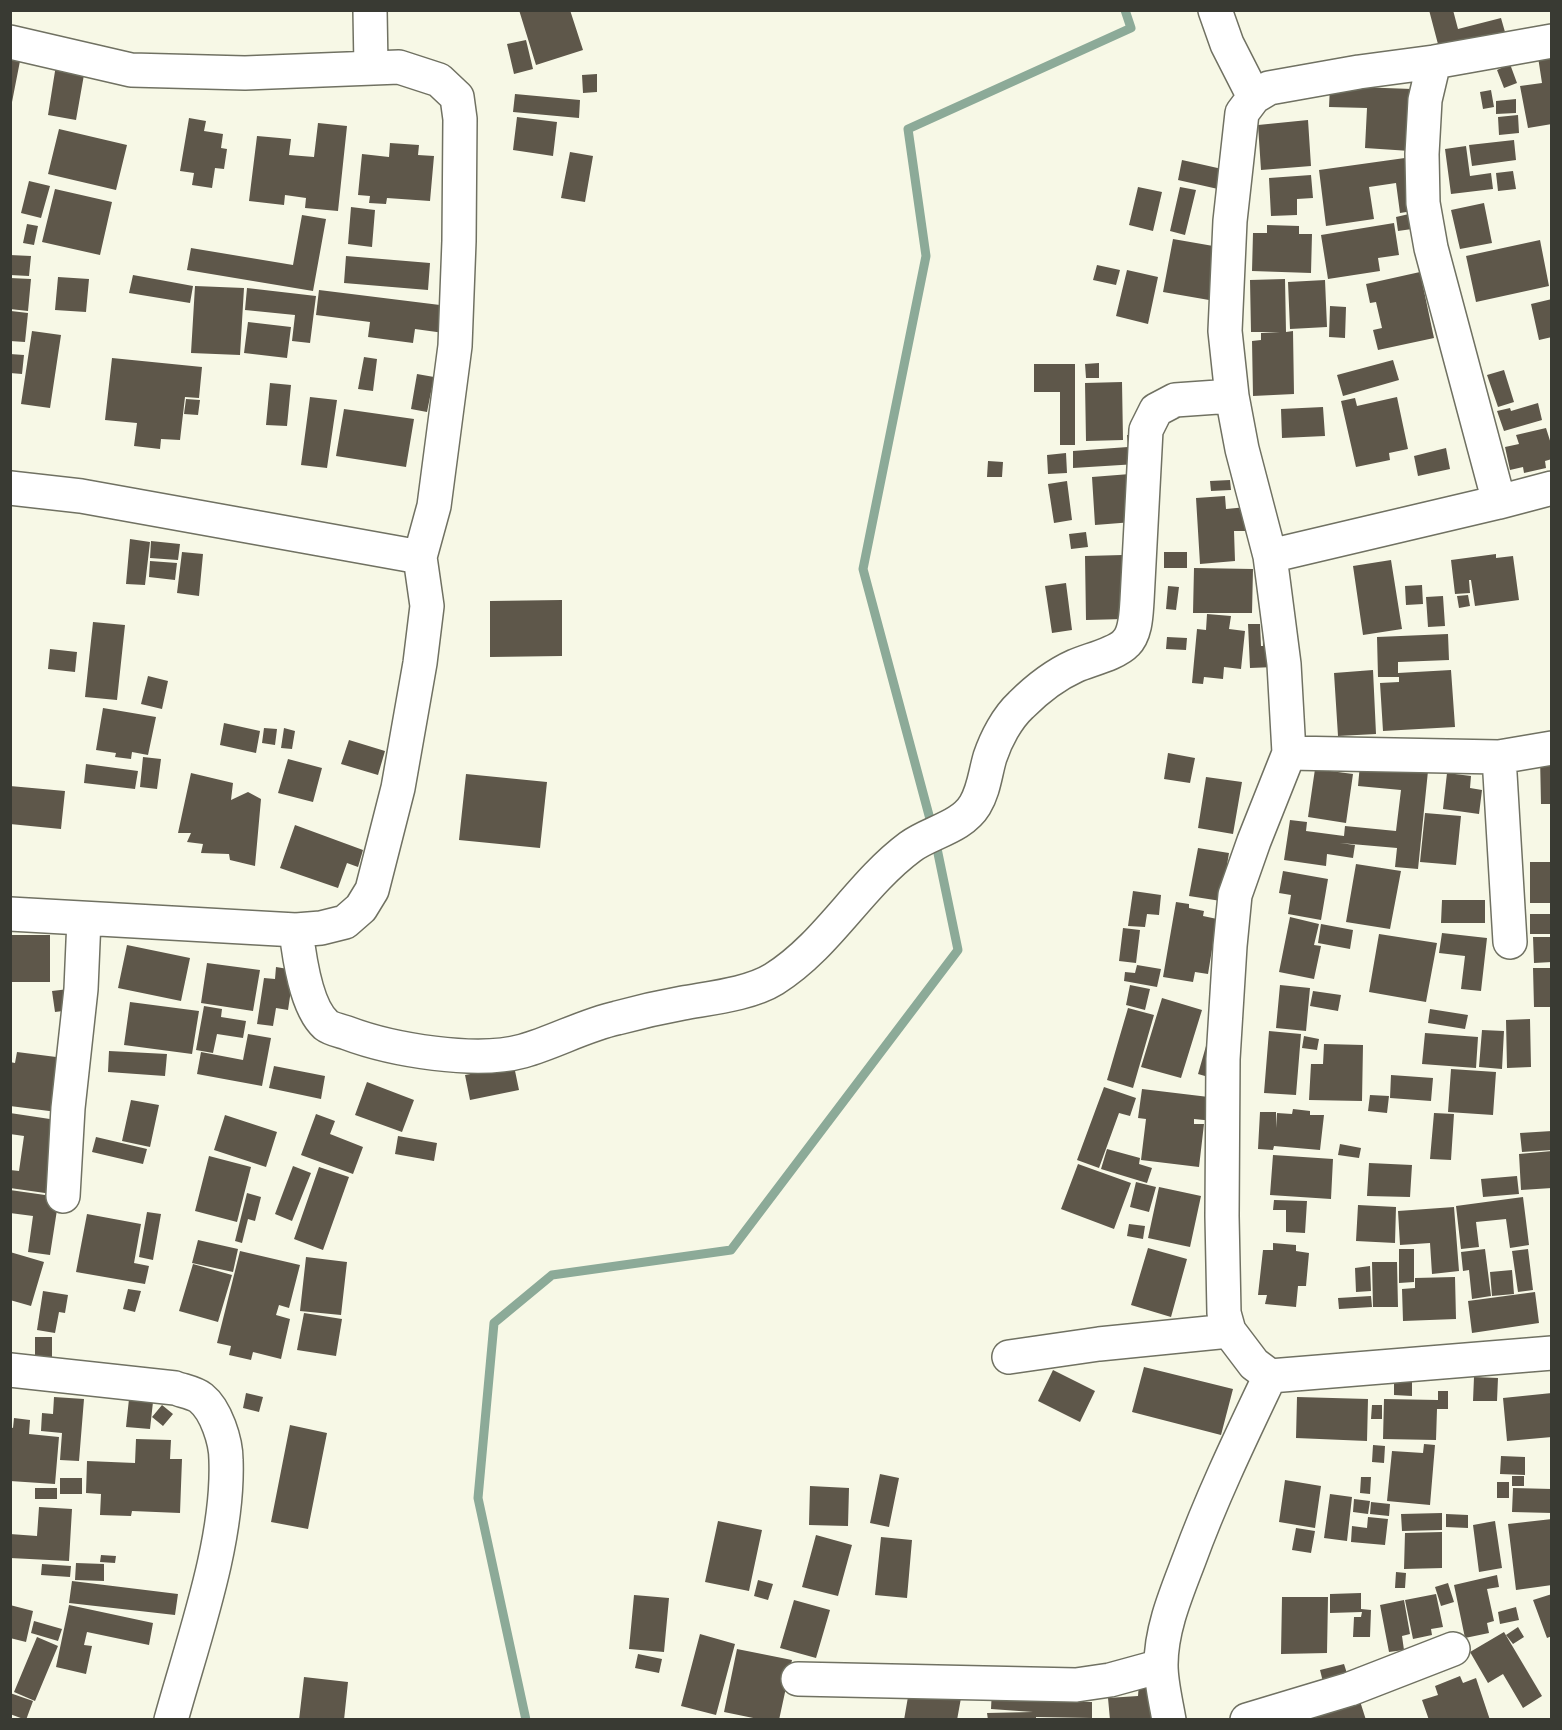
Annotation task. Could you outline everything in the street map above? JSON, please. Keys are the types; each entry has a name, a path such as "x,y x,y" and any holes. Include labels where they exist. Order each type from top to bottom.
{"street":[{"path":"370,10 371,67"},
{"path":"1215,10 1227,44 1254,97"},
{"path":"1551,41 1269,88 1254,97 1242,113 1230,221 1225,331 1232,396 1242,449 1270,556 1284,664 1289,753 1235,895 1223,1059 1221,1158 1224,1313 1229,1331 1254,1364 1270,1376 1551,1353"},
{"path":"10,42 131,70 245,73 399,67 439,80 457,97 460,119 455,346 434,506 420,557 427,606 420,663 398,788 372,890 361,908 345,922 321,928 296,930 10,914"},
{"path":"1434,62 1425,100 1422,154 1423,203 1431,248 1499,502"},
{"path":"296,930 300,966 315,1008 327,1026 400,1048 440,1053 481,1056 521,1052 613,1018 732,995 773,980 813,947 871,882 911,846 955,824 974,808 985,784 990,757 1001,731 1018,707 1074,666 1103,656 1126,644 1135,624 1146,430 1156,410 1174,399 1232,396"},
{"path":"10,488 81,496 420,557"},
{"path":"1270,556 1551,488"},
{"path":"1289,753 1499,757 1551,748"},
{"path":"1499,757 1510,942"},
{"path":"63,1196 68,1108 81,989 84,919"},
{"path":"1009,1357 1099,1344 1229,1331"},
{"path":"10,1370 175,1388 200,1397 216,1417 226,1457 225,1499 212,1572 171,1719"},
{"path":"1169,1719 1161,1666 1165,1628 1176,1593 1209,1510 1270,1376"},
{"path":"1247,1719 1350,1689 1453,1649"},
{"path":"798,1679 1076,1685 1110,1680 1161,1666"}],"building":[{"path":"519,10 570,10 583,50 536,65"},
{"path":"1429,10 1453,10 1458,29 1501,18 1505,32 1439,48"},
{"path":"526,40 533,69 514,74 507,44"},
{"path":"1552,55 1552,124 1528,128 1520,86 1542,83 1538,57"},
{"path":"10,59 20,61 12,102 10,102"},
{"path":"1510,64 1517,83 1504,88 1497,70"},
{"path":"56,65 85,69 76,120 48,115"},
{"path":"597,74 597,92 583,93 582,75"},
{"path":"1330,86 1412,89 1410,151 1365,148 1367,108 1329,107"},
{"path":"1491,90 1494,107 1483,109 1480,92"},
{"path":"515,94 580,100 579,118 513,112"},
{"path":"1516,99 1516,113 1496,114 1496,101"},
{"path":"1518,115 1519,133 1499,135 1498,117"},
{"path":"517,117 557,122 553,156 513,150"},
{"path":"189,118 206,121 204,131 223,134 221,148 227,149 224,169 215,168 212,188 192,185 194,173 180,171"},
{"path":"1308,120 1311,166 1261,170 1258,125"},
{"path":"318,123 347,126 338,211 305,208 306,198 285,195 284,205 249,201 257,136 291,139 289,155 314,157"},
{"path":"59,129 127,145 116,190 48,174"},
{"path":"1514,140 1516,160 1472,166 1469,145"},
{"path":"390,143 419,145 418,155 434,156 430,201 387,198 386,204 369,203 370,196 358,195 362,154 389,157"},
{"path":"1466,146 1470,176 1491,173 1493,189 1451,194 1445,149"},
{"path":"570,152 593,156 585,202 561,198"},
{"path":"1412,157 1419,210 1400,213 1396,183 1369,187 1374,219 1326,226 1319,170"},
{"path":"1182,160 1222,169 1218,189 1178,180"},
{"path":"1513,171 1516,189 1498,191 1496,173"},
{"path":"1311,175 1313,198 1297,199 1297,215 1271,216 1269,178"},
{"path":"29,181 50,186 41,218 21,213"},
{"path":"1138,187 1162,192 1153,231 1129,225"},
{"path":"1180,187 1196,190 1185,235 1170,231"},
{"path":"55,189 112,202 100,255 42,242"},
{"path":"1484,203 1492,243 1460,249 1451,210"},
{"path":"351,207 375,210 372,247 348,244"},
{"path":"1409,214 1412,229 1398,231 1396,217"},
{"path":"302,215 326,219 313,291 187,270 191,248 293,265"},
{"path":"1394,223 1399,255 1378,258 1380,271 1328,279 1321,235"},
{"path":"27,224 38,226 34,245 23,243"},
{"path":"1267,225 1299,226 1299,234 1312,234 1311,273 1252,271 1253,233 1267,233"},
{"path":"1173,239 1219,247 1209,300 1163,292"},
{"path":"1540,240 1549,286 1476,302 1466,256"},
{"path":"10,255 31,256 29,276 10,275"},
{"path":"346,256 430,263 428,290 344,283"},
{"path":"1097,265 1120,270 1116,285 1093,280"},
{"path":"1127,270 1158,277 1148,324 1116,316"},
{"path":"1420,272 1434,338 1378,350 1373,330 1382,328 1376,302 1370,303 1366,284"},
{"path":"133,275 193,286 190,303 129,293"},
{"path":"58,277 89,279 86,312 55,310"},
{"path":"10,278 31,279 28,311 10,309"},
{"path":"1285,279 1286,332 1293,331 1294,394 1253,396 1252,341 1261,340 1261,333 1280,332 1251,332 1250,280"},
{"path":"1325,280 1327,327 1290,329 1288,282"},
{"path":"195,286 244,288 240,355 191,353"},
{"path":"247,288 316,296 310,343 292,341 295,315 245,310"},
{"path":"319,290 448,306 444,333 415,329 413,343 368,337 370,322 316,315"},
{"path":"1552,299 1552,337 1539,340 1531,304"},
{"path":"1330,306 1346,307 1345,338 1329,337"},
{"path":"11,311 28,313 25,342 10,341"},
{"path":"248,322 291,327 287,358 244,353"},
{"path":"32,331 61,335 50,408 21,404"},
{"path":"10,354 24,355 22,374 10,373"},
{"path":"364,357 377,359 373,391 358,389"},
{"path":"112,358 202,367 199,398 185,397 180,440 161,439 160,449 134,446 137,423 105,420"},
{"path":"1393,360 1399,380 1343,396 1337,375"},
{"path":"1099,363 1099,378 1086,378 1085,364"},
{"path":"1034,364 1075,364 1075,445 1060,445 1060,392 1034,392"},
{"path":"1504,370 1514,402 1498,407 1487,375"},
{"path":"417,374 434,377 427,412 411,409"},
{"path":"1122,382 1123,440 1086,441 1085,383"},
{"path":"270,383 291,385 287,426 266,425"},
{"path":"310,397 337,400 327,468 301,465"},
{"path":"1397,397 1408,449 1389,453 1390,460 1356,467 1341,401 1355,398 1357,406"},
{"path":"186,399 200,400 198,415 184,414"},
{"path":"1538,403 1542,420 1504,431 1497,411 1510,408 1511,411"},
{"path":"1323,407 1325,436 1282,438 1281,409"},
{"path":"344,409 414,419 406,467 336,456"},
{"path":"1546,428 1552,447 1552,459 1545,461 1546,468 1524,473 1523,467 1510,470 1505,447 1519,444 1516,435"},
{"path":"1127,435 1135,435 1137,464 1073,468 1073,451 1128,447"},
{"path":"1446,448 1450,469 1418,476 1414,456"},
{"path":"1066,453 1067,473 1048,474 1047,455"},
{"path":"988,461 1003,462 1002,477 987,477"},
{"path":"1130,474 1133,522 1095,525 1092,477"},
{"path":"1230,480 1231,490 1211,491 1210,481"},
{"path":"1067,481 1072,520 1054,523 1048,484"},
{"path":"1225,496 1226,509 1247,507 1248,531 1234,531 1235,561 1200,564 1196,498"},
{"path":"1086,532 1088,547 1071,549 1069,534"},
{"path":"130,539 150,542 145,585 126,584"},
{"path":"151,541 180,544 178,560 150,558"},
{"path":"182,552 203,554 199,596 177,593"},
{"path":"1164,552 1187,552 1187,568 1164,568"},
{"path":"1496,554 1496,558 1513,556 1519,600 1475,606 1471,580 1469,580 1470,593 1455,594 1451,560"},
{"path":"1122,555 1124,619 1086,620 1085,556"},
{"path":"1391,560 1402,629 1363,635 1353,566"},
{"path":"150,561 177,563 175,580 149,577"},
{"path":"1194,568 1253,569 1252,613 1193,613"},
{"path":"1066,583 1072,630 1052,633 1045,586"},
{"path":"1422,585 1423,604 1406,605 1405,586"},
{"path":"1168,586 1179,587 1176,610 1166,609"},
{"path":"1261,592 1275,667 1250,668 1248,624 1260,624 1261,646 1263,646"},
{"path":"1468,595 1470,606 1459,608 1457,596"},
{"path":"1443,596 1445,626 1428,627 1426,597"},
{"path":"562,600 562,656 490,657 490,601"},
{"path":"1207,614 1231,616 1229,629 1245,631 1241,669 1224,667 1223,679 1204,677 1203,684 1192,683 1197,629 1206,630"},
{"path":"93,622 125,625 117,700 85,697"},
{"path":"1448,634 1449,660 1398,662 1398,673 1451,670 1455,727 1383,731 1380,683 1399,682 1399,677 1378,677 1377,637"},
{"path":"1167,637 1187,638 1186,650 1166,649"},
{"path":"50,649 77,652 75,672 48,669"},
{"path":"1373,670 1376,734 1338,736 1334,673"},
{"path":"148,676 168,681 162,709 141,704"},
{"path":"103,708 156,717 148,755 132,752 131,759 115,757 116,753 96,750"},
{"path":"224,723 260,731 256,753 220,745"},
{"path":"264,728 277,729 275,745 262,743"},
{"path":"284,728 295,731 292,749 281,748"},
{"path":"349,740 385,751 378,775 341,764"},
{"path":"1168,753 1195,758 1190,783 1164,779"},
{"path":"143,757 161,759 157,789 140,787"},
{"path":"1540,757 1552,757 1552,804 1541,804"},
{"path":"288,759 322,768 313,802 278,793"},
{"path":"86,764 138,771 135,789 84,783"},
{"path":"1360,764 1428,771 1418,869 1395,867 1397,848 1340,843 1355,845 1353,858 1327,854 1326,866 1284,860 1290,820 1307,822 1306,831 1344,836 1345,826 1396,831 1401,790 1358,786"},
{"path":"1315,769 1353,774 1346,823 1308,817"},
{"path":"191,773 233,783 231,800 248,792 261,799 255,866 230,860 229,854 201,853 203,844 187,842 191,833 178,833"},
{"path":"1447,773 1471,776 1470,788 1482,790 1479,814 1443,809"},
{"path":"466,774 547,782 540,848 459,840"},
{"path":"1206,777 1242,782 1233,834 1198,828"},
{"path":"10,786 65,791 61,829 10,824"},
{"path":"1425,813 1461,816 1456,865 1420,862"},
{"path":"295,825 363,850 358,867 347,863 338,888 280,868"},
{"path":"1198,848 1229,853 1221,901 1189,896"},
{"path":"1530,862 1550,862 1552,903 1530,903"},
{"path":"1356,864 1401,871 1390,929 1346,922"},
{"path":"1283,871 1328,879 1321,920 1288,914 1291,895 1279,893"},
{"path":"1133,891 1161,895 1159,915 1147,914 1145,927 1128,926"},
{"path":"1442,900 1485,900 1485,923 1441,923"},
{"path":"1176,902 1189,904 1189,908 1204,911 1203,916 1217,919 1208,974 1195,972 1193,982 1163,977"},
{"path":"1530,914 1552,914 1552,934 1530,934"},
{"path":"1290,917 1319,924 1314,945 1321,946 1314,979 1279,972"},
{"path":"1321,924 1353,930 1350,949 1318,943"},
{"path":"1123,928 1140,930 1136,963 1119,961"},
{"path":"1442,933 1487,938 1481,991 1461,989 1465,956 1439,953"},
{"path":"1379,934 1437,943 1426,1002 1369,992"},
{"path":"10,935 50,935 50,982 10,982"},
{"path":"1533,937 1552,937 1552,962 1534,963"},
{"path":"127,945 190,958 181,1001 118,988"},
{"path":"207,963 260,970 253,1011 201,1003"},
{"path":"1137,965 1161,969 1157,987 1124,981 1125,972 1135,973"},
{"path":"276,967 294,970 288,1010 276,1008 273,1026 257,1024 264,978 275,979"},
{"path":"1533,968 1552,968 1552,1007 1534,1007"},
{"path":"1130,985 1150,989 1145,1010 1126,1005"},
{"path":"1280,985 1310,988 1306,1031 1276,1028"},
{"path":"69,989 71,1010 55,1012 52,991"},
{"path":"1313,991 1341,995 1338,1011 1310,1006"},
{"path":"1162,998 1202,1010 1181,1078 1141,1067"},
{"path":"130,1002 199,1011 192,1054 124,1045"},
{"path":"204,1006 222,1009 221,1017 246,1021 243,1038 217,1034 213,1053 196,1050"},
{"path":"1128,1008 1154,1015 1133,1088 1107,1080"},
{"path":"1430,1009 1468,1015 1465,1029 1428,1023"},
{"path":"1530,1019 1531,1067 1507,1068 1506,1020"},
{"path":"1482,1030 1504,1031 1502,1069 1479,1067"},
{"path":"1269,1031 1301,1034 1296,1095 1264,1093"},
{"path":"1425,1033 1478,1037 1476,1068 1422,1064"},
{"path":"248,1034 271,1038 262,1086 197,1074 201,1052 243,1060"},
{"path":"1304,1036 1319,1039 1317,1050 1302,1048"},
{"path":"1324,1044 1363,1045 1362,1101 1309,1100 1311,1064 1323,1064"},
{"path":"1206,1046 1219,1050 1212,1078 1198,1074"},
{"path":"109,1051 167,1054 165,1076 108,1072"},
{"path":"17,1052 64,1058 57,1112 10,1106 10,1062 15,1063"},
{"path":"274,1066 325,1076 321,1099 269,1088"},
{"path":"514,1066 519,1090 470,1100 465,1075"},
{"path":"1451,1069 1496,1072 1493,1115 1448,1112"},
{"path":"1391,1075 1433,1078 1431,1101 1390,1098"},
{"path":"367,1082 414,1100 402,1132 355,1115"},
{"path":"1104,1087 1136,1098 1130,1116 1119,1113 1099,1168 1077,1160"},
{"path":"1142,1089 1217,1098 1214,1121 1194,1119 1194,1124 1204,1124 1199,1167 1141,1160 1146,1119 1138,1118"},
{"path":"1370,1095 1389,1096 1387,1113 1368,1111"},
{"path":"131,1100 159,1105 150,1147 122,1141"},
{"path":"1293,1109 1310,1111 1310,1115 1324,1115 1320,1150 1274,1146 1273,1150 1258,1149 1260,1112 1276,1112 1276,1128 1277,1113 1292,1114"},
{"path":"10,1113 63,1121 52,1194 10,1188 10,1170 19,1171 24,1136 10,1134"},
{"path":"1434,1113 1454,1114 1451,1160 1430,1159"},
{"path":"316,1114 335,1121 330,1134 363,1147 353,1174 301,1155"},
{"path":"225,1115 277,1132 266,1167 214,1150"},
{"path":"1552,1131 1552,1150 1522,1152 1520,1133"},
{"path":"398,1136 437,1143 434,1161 395,1154"},
{"path":"96,1137 147,1149 143,1164 92,1152"},
{"path":"1340,1144 1361,1148 1359,1158 1338,1155"},
{"path":"1107,1149 1140,1158 1139,1164 1152,1168 1147,1183 1101,1169"},
{"path":"1552,1151 1552,1188 1521,1190 1519,1154"},
{"path":"1273,1155 1333,1159 1331,1199 1270,1195"},
{"path":"209,1156 251,1167 237,1222 195,1211"},
{"path":"1369,1163 1412,1165 1410,1197 1367,1196"},
{"path":"1078,1164 1131,1183 1114,1229 1061,1209"},
{"path":"293,1166 311,1173 292,1221 275,1214"},
{"path":"319,1167 349,1177 323,1250 294,1239"},
{"path":"1517,1176 1519,1194 1483,1197 1481,1179"},
{"path":"1136,1182 1156,1187 1149,1212 1130,1207"},
{"path":"1159,1187 1201,1196 1190,1247 1148,1238"},
{"path":"10,1190 59,1197 50,1255 28,1252 33,1216 10,1213"},
{"path":"247,1193 261,1197 255,1221 248,1219 242,1243 235,1241"},
{"path":"1523,1197 1529,1245 1510,1248 1506,1219 1476,1222 1479,1247 1461,1249 1456,1206"},
{"path":"1274,1200 1307,1201 1305,1233 1286,1232 1286,1210 1273,1210"},
{"path":"1358,1205 1396,1207 1395,1243 1356,1241"},
{"path":"1454,1207 1459,1271 1432,1274 1430,1243 1400,1245 1398,1211"},
{"path":"147,1212 161,1214 153,1260 139,1257"},
{"path":"87,1214 141,1224 134,1263 149,1266 145,1284 76,1272"},
{"path":"1129,1224 1145,1226 1143,1239 1127,1236"},
{"path":"198,1240 238,1249 233,1272 192,1263"},
{"path":"1273,1243 1296,1245 1296,1251 1309,1253 1306,1286 1298,1286 1296,1307 1265,1304 1267,1295 1258,1295 1263,1250 1273,1250"},
{"path":"1148,1248 1187,1259 1171,1317 1131,1305"},
{"path":"1399,1249 1414,1249 1414,1282 1399,1283"},
{"path":"1485,1249 1491,1296 1472,1299 1469,1270 1463,1271 1461,1252"},
{"path":"1528,1249 1533,1290 1518,1292 1512,1251"},
{"path":"240,1251 300,1265 289,1308 279,1305 276,1315 290,1319 281,1359 253,1352 251,1360 229,1355 231,1346 217,1343"},
{"path":"10,1252 44,1262 31,1306 10,1300"},
{"path":"306,1257 347,1262 341,1315 300,1311"},
{"path":"1372,1262 1397,1262 1398,1307 1373,1307"},
{"path":"193,1264 232,1275 218,1322 179,1311"},
{"path":"1370,1266 1371,1291 1356,1292 1355,1268"},
{"path":"1512,1270 1514,1294 1492,1296 1490,1272"},
{"path":"1455,1277 1456,1319 1403,1321 1402,1289 1415,1288 1415,1278"},
{"path":"128,1289 141,1291 135,1312 123,1309"},
{"path":"43,1291 68,1295 65,1313 59,1312 55,1333 37,1330"},
{"path":"1535,1292 1539,1323 1472,1333 1468,1301"},
{"path":"1371,1296 1372,1307 1339,1309 1338,1298"},
{"path":"304,1313 342,1319 336,1356 297,1350"},
{"path":"35,1337 52,1337 52,1361 35,1361"},
{"path":"1144,1367 1233,1389 1221,1435 1132,1412"},
{"path":"1053,1370 1095,1391 1080,1422 1038,1401"},
{"path":"1474,1377 1498,1378 1497,1401 1473,1401"},
{"path":"1394,1382 1412,1382 1412,1396 1394,1395"},
{"path":"1438,1391 1448,1391 1448,1409 1437,1409 1436,1440 1383,1439 1384,1399 1438,1400"},
{"path":"246,1393 263,1397 259,1412 243,1408"},
{"path":"1552,1393 1552,1437 1507,1441 1503,1398"},
{"path":"54,1397 84,1399 79,1461 60,1460 62,1433 41,1431 42,1413 53,1414"},
{"path":"1297,1397 1368,1399 1367,1441 1296,1438"},
{"path":"129,1399 153,1402 150,1429 126,1427"},
{"path":"162,1405 173,1414 163,1426 152,1417"},
{"path":"1372,1405 1382,1405 1382,1419 1371,1419"},
{"path":"14,1418 30,1420 29,1434 59,1437 55,1484 10,1481 10,1427 13,1428"},
{"path":"290,1425 327,1433 308,1529 271,1522"},
{"path":"136,1439 171,1440 170,1459 182,1459 180,1513 132,1511 131,1516 100,1515 101,1494 86,1493 87,1461 135,1463"},
{"path":"1424,1444 1435,1445 1430,1505 1387,1501 1392,1451 1423,1453"},
{"path":"1373,1445 1385,1446 1384,1463 1372,1462"},
{"path":"1501,1456 1525,1457 1525,1475 1500,1474"},
{"path":"880,1474 899,1478 889,1527 870,1523"},
{"path":"1512,1476 1524,1476 1524,1486 1512,1486"},
{"path":"1361,1477 1371,1477 1370,1494 1360,1493"},
{"path":"60,1478 82,1478 82,1494 60,1494"},
{"path":"1285,1480 1321,1486 1315,1528 1279,1522"},
{"path":"1497,1482 1509,1482 1509,1498 1497,1498"},
{"path":"810,1486 849,1488 848,1526 809,1525"},
{"path":"35,1488 57,1488 57,1499 35,1499"},
{"path":"1513,1488 1552,1489 1552,1513 1512,1512"},
{"path":"1330,1494 1352,1497 1347,1541 1324,1538"},
{"path":"1354,1499 1370,1501 1368,1514 1353,1512"},
{"path":"1371,1502 1390,1504 1389,1516 1370,1514"},
{"path":"39,1507 72,1509 69,1561 10,1558 10,1534 37,1536"},
{"path":"1442,1513 1442,1530 1402,1531 1401,1514"},
{"path":"1446,1514 1468,1515 1468,1528 1446,1527"},
{"path":"1368,1517 1388,1519 1385,1545 1351,1542 1352,1526 1367,1528"},
{"path":"1552,1519 1552,1585 1516,1590 1508,1524"},
{"path":"718,1521 762,1530 749,1591 705,1582"},
{"path":"1495,1521 1502,1568 1479,1572 1473,1525"},
{"path":"1296,1528 1315,1531 1311,1553 1292,1550"},
{"path":"1442,1532 1442,1568 1404,1569 1405,1533"},
{"path":"816,1535 852,1545 838,1596 802,1587"},
{"path":"881,1537 912,1540 907,1598 875,1595"},
{"path":"101,1555 116,1556 115,1563 100,1562"},
{"path":"76,1563 104,1564 104,1581 75,1580"},
{"path":"42,1564 71,1566 70,1577 41,1575"},
{"path":"1396,1572 1406,1573 1405,1588 1395,1588"},
{"path":"1497,1575 1499,1587 1487,1589 1494,1621 1487,1623 1489,1633 1465,1638 1454,1585"},
{"path":"758,1580 773,1584 768,1600 754,1596"},
{"path":"72,1581 178,1594 175,1615 69,1603"},
{"path":"1448,1583 1454,1602 1441,1606 1435,1587"},
{"path":"1361,1593 1361,1609 1371,1610 1370,1637 1353,1637 1354,1617 1361,1617 1362,1612 1330,1613 1330,1594"},
{"path":"1436,1594 1443,1627 1431,1629 1432,1635 1413,1639 1405,1600"},
{"path":"1552,1594 1552,1636 1547,1638 1533,1600"},
{"path":"634,1595 669,1598 664,1652 629,1649"},
{"path":"1282,1597 1328,1597 1327,1653 1281,1654"},
{"path":"794,1600 830,1610 816,1658 780,1648"},
{"path":"1404,1600 1410,1634 1402,1636 1404,1650 1389,1652 1380,1605"},
{"path":"10,1605 33,1611 26,1642 10,1638"},
{"path":"69,1605 153,1623 149,1645 87,1632 84,1645 92,1646 86,1674 56,1667"},
{"path":"1516,1607 1519,1620 1500,1624 1498,1612"},
{"path":"34,1621 62,1629 58,1641 31,1633"},
{"path":"1518,1627 1524,1637 1513,1644 1506,1635"},
{"path":"1504,1632 1542,1696 1523,1708 1503,1674 1488,1683 1470,1652"},
{"path":"700,1634 735,1644 716,1715 681,1706"},
{"path":"37,1637 58,1646 35,1701 14,1692"},
{"path":"737,1649 792,1660 779,1720 763,1720 724,1712"},
{"path":"638,1654 662,1659 659,1673 635,1668"},
{"path":"1344,1664 1350,1683 1325,1690 1320,1670"},
{"path":"1460,1676 1463,1683 1476,1678 1490,1720 1429,1720 1422,1700 1438,1695 1435,1686"},
{"path":"304,1677 348,1682 344,1720 299,1720"},
{"path":"1159,1682 1162,1720 1110,1720 1108,1698 1138,1696 1139,1683"},
{"path":"992,1689 1034,1691 1033,1701 1092,1702 1092,1718 1036,1717 1036,1720 988,1720 987,1713 1033,1712 991,1709"},
{"path":"909,1691 961,1698 957,1720 904,1720"},
{"path":"10,1693 33,1701 26,1720 10,1714"},
{"path":"1359,1698 1366,1720 1299,1720"}],"waterway":[{"path":"526,1720 478,1498 494,1323 552,1275 731,1250 958,950 934,834 863,569 926,256 908,129 1131,28 1125,10"}]}
